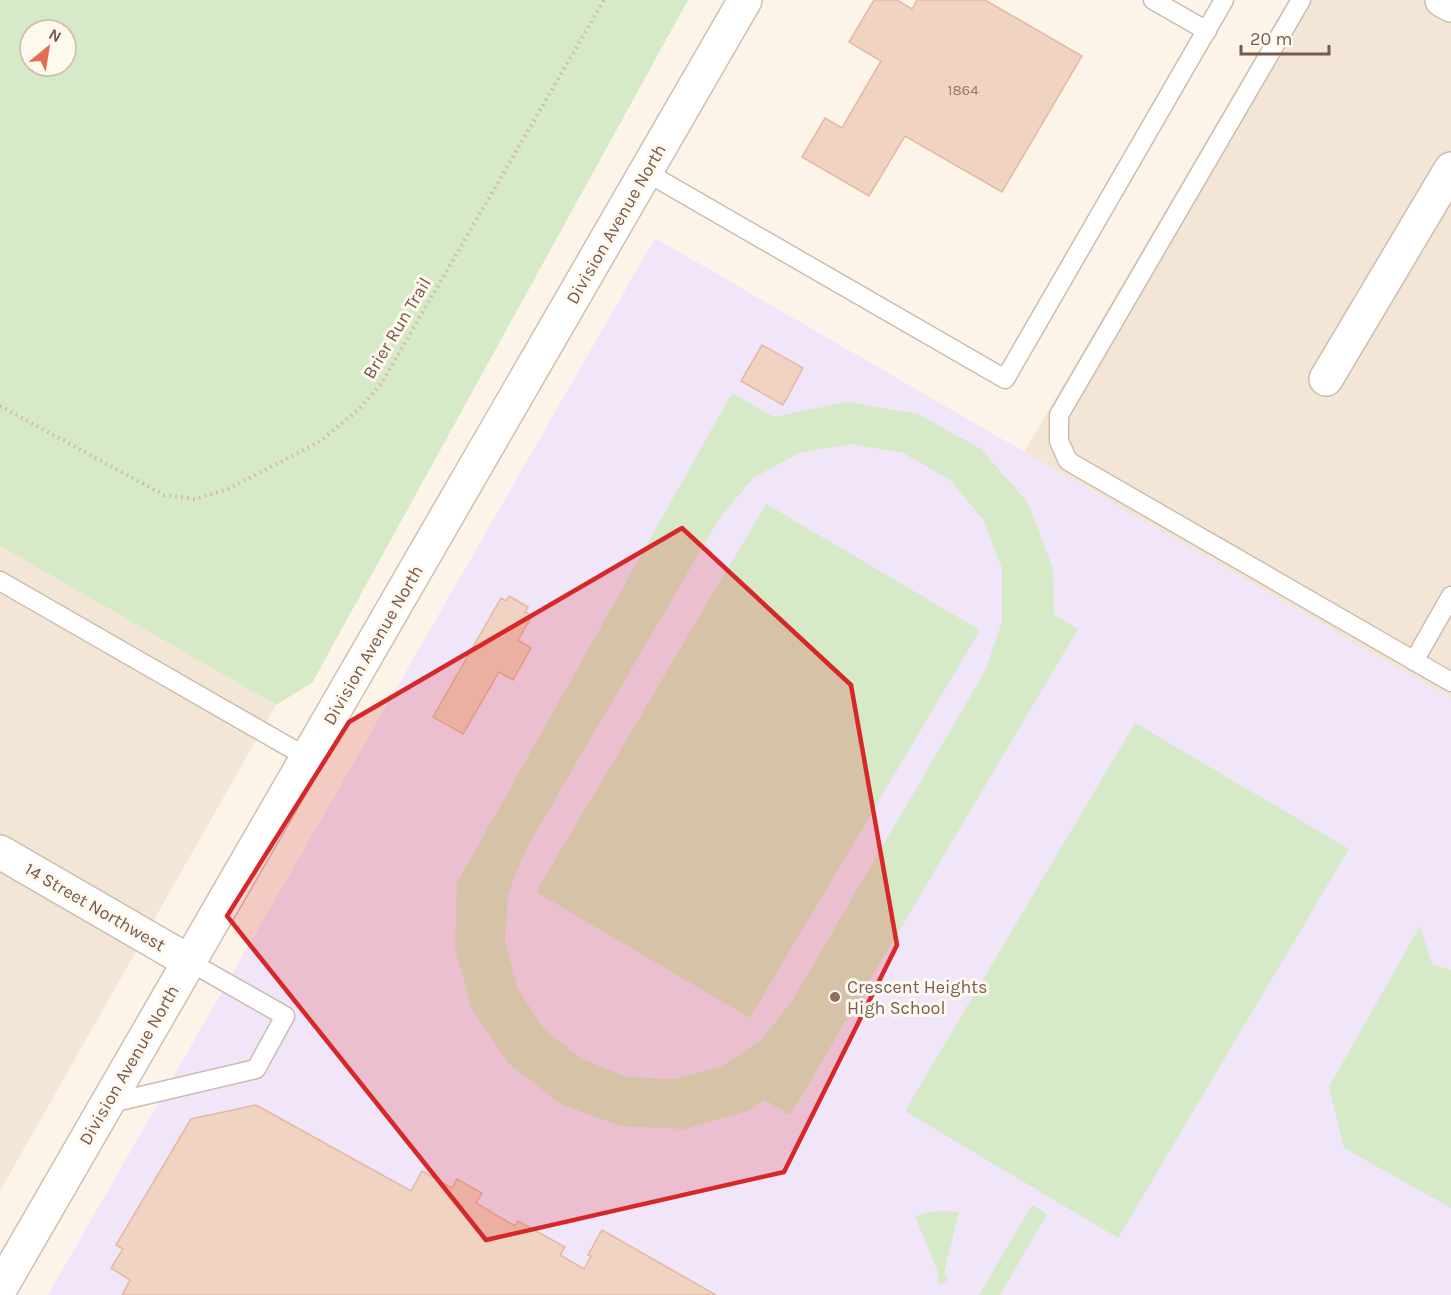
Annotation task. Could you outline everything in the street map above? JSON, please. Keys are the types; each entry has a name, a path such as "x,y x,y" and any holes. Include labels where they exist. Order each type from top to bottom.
{"main road":[{"name":"Division Avenue North","path":"0,1289 745,0"},
{"path":"1443,0 1451,5"},
{"path":"1326,379 1451,169"},
{"name":"14 Street Northwest","path":"2,857 190,962"}],"lane":[{"path":"1154,0 1207,31"},
{"path":"646,172 1005,379 1224,0"},
{"path":"1301,0 1059,415 1059,441 1068,461 1451,682"},
{"path":"0,581 308,758"},
{"path":"1414,661 1451,596"},
{"path":"107,1104 256,1069 285,1016 190,962"}],"path":[{"name":"Brier Run Trail","path":"0,406 164,495 194,499 228,489 319,442 358,410 381,384 604,0"}],"highlighted area":[{"path":"682,528 851,685 897,945 784,1172 486,1240 227,916 349,722"}],"shaded area":[{"path":"1288,0 1451,0 1451,699 1024,452"},
{"name":"Crescent Heights High School","path":"655,238 1451,699 1451,1295 48,1295"},
{"path":"0,546 276,705 0,1191"}],"green space":[{"path":"0,0 688,0 312,683 276,705 0,546"},
{"path":"732,393 774,417 847,402 918,414 981,449 1028,503 1053,569 1054,614 1078,629 790,1115 765,1100 748,1111 685,1129 620,1126 560,1104 509,1064 472,1010 455,948 457,883","holes":["851,444 903,453 949,479 983,519 1002,569 1002,622 985,671 792,1001 762,1039 722,1066 675,1079 627,1077 582,1059 544,1029 518,989 505,942 508,894 526,849 719,519 753,478 799,453"]},
{"path":"766,504 980,630 750,1018 536,892"},
{"path":"1135,723 1349,849 1118,1238 905,1111"},
{"path":"1420,926 1432,964 1451,970 1451,1208 1344,1148 1329,1087"},
{"path":"1032,1205 1047,1214 1000,1295 979,1295"},
{"path":"944,1211 959,1212 944,1274 948,1278 947,1282 941,1285 937,1280 939,1275 915,1216"}],"building":[{"path":"874,0 897,0 912,9 917,0 985,0 1082,56 1002,192 905,136 869,196 802,157 825,118 842,128 881,61 849,42"},
{"path":"762,345 803,368 783,405 741,381"},
{"path":"509,596 528,607 525,612 532,616 518,640 531,648 513,680 499,672 463,734 433,717 501,598 506,601"},
{"path":"256,1105 411,1191 422,1171 452,1188 457,1179 482,1193 476,1203 515,1226 518,1221 565,1247 560,1255 584,1269 591,1256 588,1255 602,1230 716,1295 122,1295 130,1280 111,1268 123,1249 116,1245 191,1119"}],"place":[{"name":"Crescent Heights High School","path":"835,997"}]}
